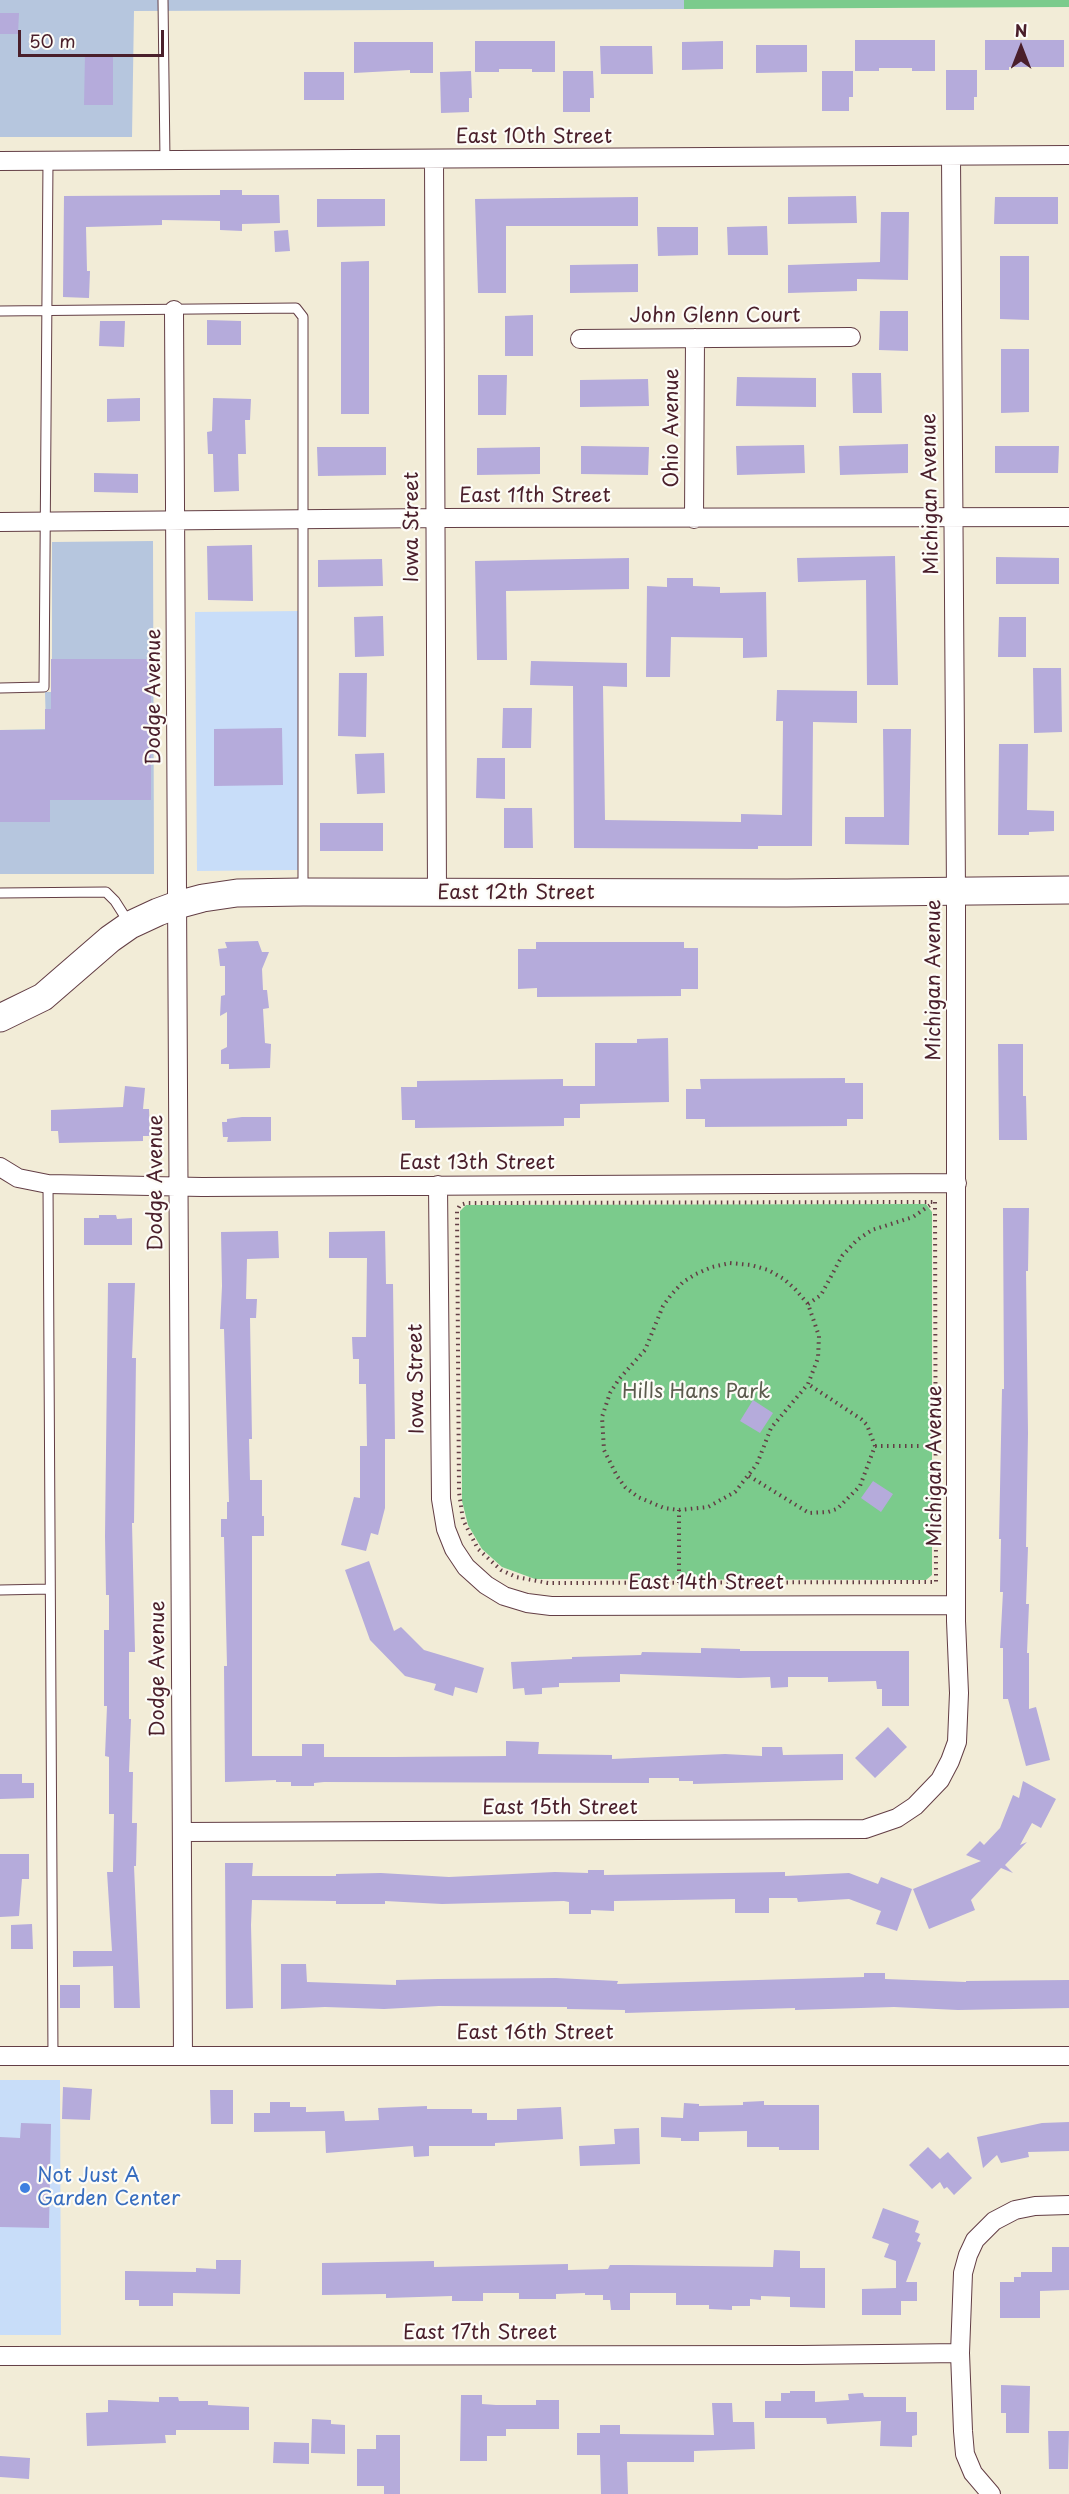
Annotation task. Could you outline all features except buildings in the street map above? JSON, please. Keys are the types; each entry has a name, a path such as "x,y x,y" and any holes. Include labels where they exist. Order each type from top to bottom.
{"street":[{"name":"East 10th Street","path":"0,161 1069,155"},
{"name":"Michigan Avenue","path":"928,1795 950,1761 957,1742 959,1693 956,1605 956,892 951,157"},
{"name":"Iowa Street","path":"434,160 437,893"},
{"name":"Dodge Avenue","path":"174,310 183,2056"},
{"name":"John Glenn Court","path":"580,339 850,337"},
{"name":"Ohio Avenue","path":"694,338 694,519"},
{"name":"East 11th Street","path":"0,522 434,518 1069,517"},
{"name":"East 12th Street","path":"0,1018 43,998 110,939 130,925 158,912 203,898 237,894 303,892 1069,890"},
{"name":"East 13th Street","path":"0,1167 18,1178 48,1185 957,1183"},
{"name":"Iowa Street","path":"438,1185 441,1499 446,1529 454,1549 466,1567"},
{"name":"East 14th Street","path":"466,1567 486,1585 504,1596 526,1603 551,1606 956,1605"},
{"name":"East 15th Street","path":"182,1832 865,1829 897,1818 928,1795"},
{"name":"East 16th Street","path":"0,2056 1069,2056"},
{"path":"991,2494 973,2473 965,2454 960,2353 963,2273 975,2240 994,2221 1015,2210 1035,2206 1069,2205"},
{"name":"East 17th Street","path":"0,2356 960,2353"}],"lane":[{"path":"163,0 165,160"},
{"path":"0,688 44,687 48,160"},
{"path":"0,311 296,308 303,317 303,892"},
{"path":"0,893 106,892 115,901 130,925"},
{"path":"48,1185 53,2056"},
{"path":"0,1590 50,1589"}],"path":[{"path":"808,1304 821,1295 842,1256 857,1240 872,1230 913,1217 936,1201"},
{"path":"936,1201 936,1582 531,1581 501,1570 478,1549 462,1514 459,1492 457,1211 460,1205 467,1203 936,1201"},
{"path":"730,1263 751,1265 768,1270 784,1279 808,1304 819,1336 818,1358 808,1384 771,1428 757,1464 749,1476 735,1492 723,1501 708,1507 679,1510 649,1503 625,1487 610,1466 602,1437 602,1417 610,1393 628,1367 645,1350 663,1306 671,1295 690,1278 712,1267 730,1263"},
{"path":"749,1476 810,1514 828,1512 842,1505 860,1486 875,1446 872,1434 861,1419 808,1384"},
{"path":"875,1446 935,1446"},
{"path":"679,1510 679,1583"}],"shaded area":[{"path":"0,0 684,0 684,9 134,11 132,137 0,137"},
{"path":"153,541 154,874 0,874 0,730 46,729 45,692 52,692 52,542"},
{"path":"300,611 298,870 197,871 195,612"},
{"path":"0,2080 60,2080 61,2335 0,2335"}],"green space":[{"path":"684,0 1069,0 1069,7 684,9"},
{"name":"Hills Hans Park","path":"926,1204 932,1212 932,1575 926,1580 535,1579 502,1567 482,1549 468,1525 462,1501 460,1211 466,1205"}],"place":[{"name":"Not Just A Garden Center","path":"25,2188"}]}
